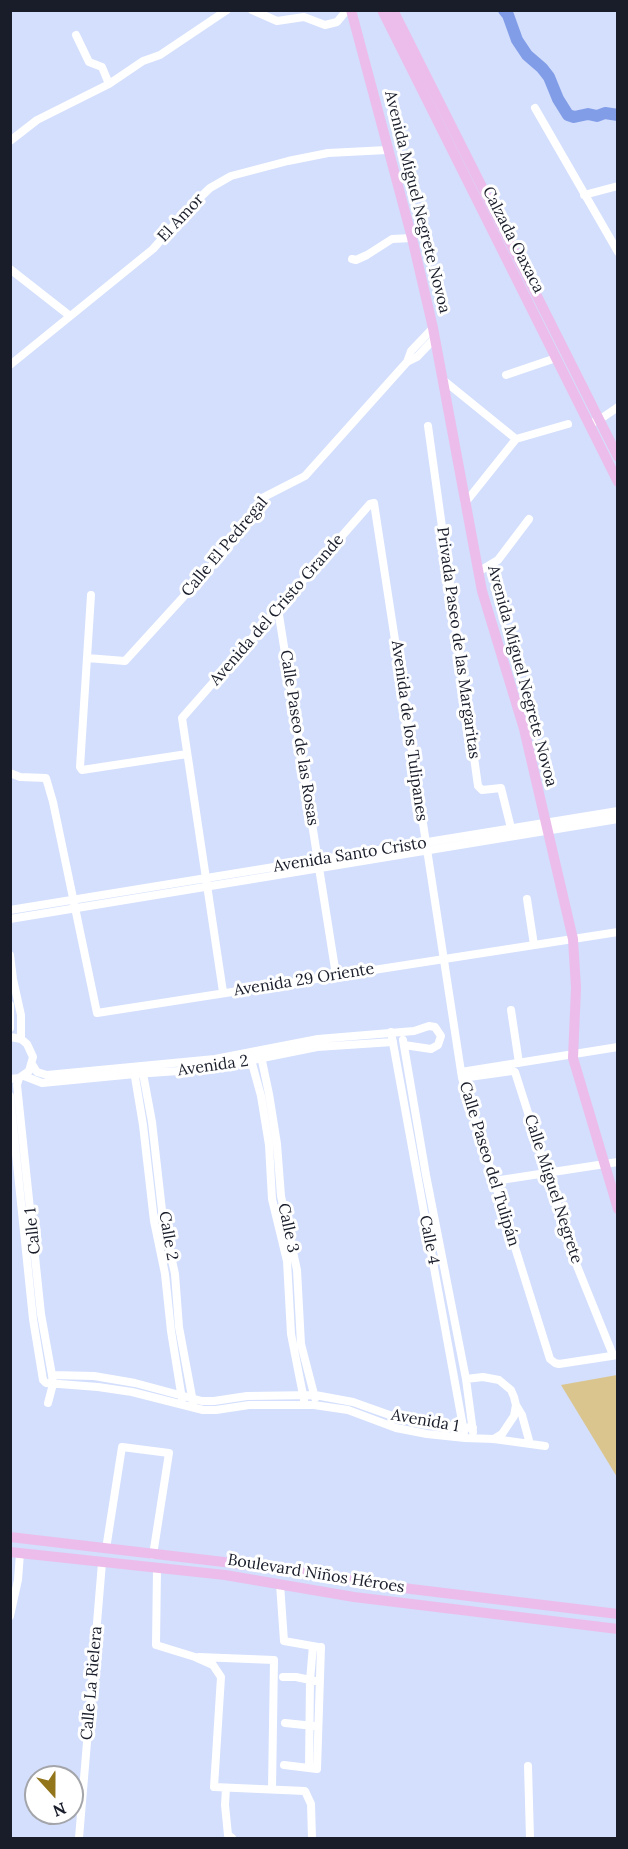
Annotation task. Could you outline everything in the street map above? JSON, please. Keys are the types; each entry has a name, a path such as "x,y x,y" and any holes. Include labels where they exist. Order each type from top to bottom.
{"main road":[{"name":"Avenida Miguel Negrete Novoa","path":"349,10 370,76 387,150 412,238 434,333 482,591 524,729 573,939 576,987 572,1054 618,1209"},
{"name":"Calzada Oaxaca","path":"382,10 594,422 618,482"},
{"name":"Calzada Oaxaca","path":"393,10 556,350"},
{"name":"Calzada Oaxaca","path":"594,422 618,457"},
{"name":"Boulevard Niños Héroes","path":"10,1537 258,1566 421,1591 618,1614"},
{"name":"Boulevard Niños Héroes","path":"15,1553 225,1575 422,1606 618,1629"}],"street":[{"path":"10,141 37,120 109,84 143,61 160,55 227,10"},
{"path":"252,10 277,21 304,17 325,26 337,22 349,10"},
{"path":"76,35 89,62 102,67 109,84"},
{"path":"535,108 618,252"},
{"name":"El Amor","path":"10,364 153,249 210,188 231,176 328,153 387,150"},
{"path":"584,195 618,186"},
{"path":"352,259 356,260 367,255 392,239 412,238"},
{"path":"10,269 70,316"},
{"name":"Calle El Pedregal","path":"87,658 125,661 227,549 264,497 305,476 407,362 411,351 434,333"},
{"path":"506,375 556,350"},
{"path":"442,379 516,439"},
{"path":"594,422 618,407"},
{"path":"465,503 516,439 568,424"},
{"name":"Privada Paseo de las Margaritas","path":"428,426 478,786 482,790 501,788 512,832"},
{"name":"Avenida del Cristo Grande","path":"187,753 182,718 370,504 374,503"},
{"name":"Avenida de los Tulipanes","path":"374,503 444,958"},
{"path":"478,572 498,560 529,519"},
{"path":"92,595 80,767 82,770 187,753 223,992"},
{"name":"Calle Paseo de las Rosas","path":"278,609 336,975"},
{"path":"10,772 20,777 46,778 54,802 78,904"},
{"name":"Avenida Santo Cristo","path":"10,919 78,904 592,819 618,811"},
{"name":"Avenida Santo Cristo","path":"592,819 618,819"},
{"path":"527,899 534,945"},
{"name":"Avenida Santo Cristo","path":"10,910 78,904"},
{"name":"Avenida 29 Oriente","path":"78,904 97,1013 618,932"},
{"path":"10,955 21,1015 21,1039"},
{"name":"Calle Paseo del Tulipán","path":"444,958 461,1075 550,1359 555,1363 615,1355"},
{"path":"10,1005 10,1028"},
{"path":"511,1010 519,1063"},
{"name":"Avenida 2","path":"32,1064 37,1072 47,1074 137,1069 208,1069 318,1039 402,1032 429,1026 435,1027 441,1036 438,1045 431,1048 404,1045"},
{"path":"391,1032 393,1042"},
{"name":"Calle 4","path":"402,1032 466,1379 469,1438"},
{"path":"10,1037 21,1039 31,1050 32,1064 18,1078"},
{"name":"Avenida 2","path":"255,1056 317,1047 393,1042"},
{"name":"Calle 4","path":"393,1042 433,1264 469,1428"},
{"path":"461,1075 618,1047"},
{"name":"Calle 3","path":"255,1056 269,1145 272,1199 282,1220 297,1270 302,1344 314,1400"},
{"name":"Avenida 2","path":"18,1078 42,1083 137,1069"},
{"name":"Calle 2","path":"137,1069 182,1401"},
{"name":"Calle Miguel Negrete","path":"461,1075 515,1072 577,1266 615,1355"},
{"name":"Calle 1","path":"18,1078 33,1319 43,1380 46,1383 52,1379"},
{"name":"Calle 1","path":"10,1096 28,1228"},
{"path":"494,1181 618,1162"},
{"name":"Calle 2","path":"159,1220 175,1274 179,1327 192,1404"},
{"name":"Calle 3","path":"282,1220 291,1334 304,1400"},
{"path":"433,1264 443,1263"},
{"path":"466,1379 483,1377 499,1380 511,1390 522,1415 530,1444"},
{"path":"48,1403 52,1379"},
{"name":"Avenida 1","path":"52,1379 182,1401 216,1410 304,1400 353,1402 398,1418 469,1428"},
{"name":"Avenida 1","path":"314,1400 396,1428 545,1446"},
{"path":"494,1439 508,1426 514,1416 516,1405"},
{"path":"106,1549 122,1447 169,1453 153,1555"},
{"path":"10,1616 18,1581 15,1553"},
{"name":"Calle La Rielera","path":"79,1839 102,1563"},
{"path":"157,1569 156,1645 213,1665 221,1677 214,1787 305,1791 309,1795 313,1820 312,1839"},
{"path":"280,1584 284,1641 320,1647 314,1681 317,1769 284,1765"},
{"path":"195,1657 274,1660 272,1789"},
{"path":"284,1677 314,1681"},
{"path":"285,1724 314,1726"},
{"path":"528,1766 530,1839"},
{"path":"226,1788 228,1835 232,1839"}],"shaded area":[{"path":"618,1375 617,1477 561,1385"}],"waterway":[{"path":"504,10 517,40 527,55 549,77 568,115 574,117 588,114 597,116 605,113 618,115"}]}
